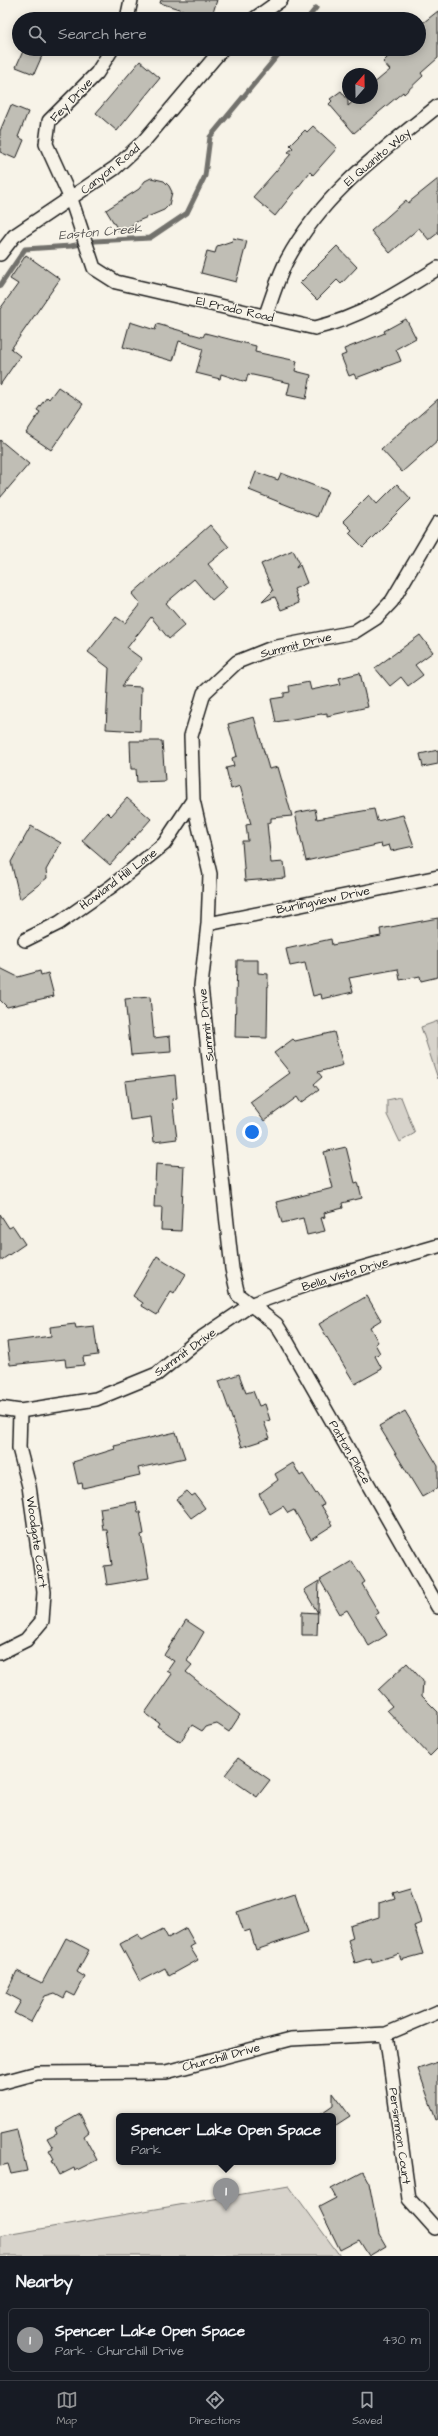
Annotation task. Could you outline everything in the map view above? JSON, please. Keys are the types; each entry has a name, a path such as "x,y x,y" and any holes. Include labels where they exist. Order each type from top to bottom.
{"street":[{"path":"128,12 131,0"},
{"path":"264,12 281,0"},
{"name":"Fey Drive","path":"71,199 46,144 48,121 96,73 107,56"},
{"name":"Canyon Road","path":"0,254 14,236 115,168 144,141 216,56"},
{"name":"El Quanito Way","path":"265,317 287,260 312,220 350,177 438,106"},
{"name":"El Prado Road","path":"71,199 94,268 116,282 315,328 342,321 388,300 438,268"},
{"name":"Summit Drive","path":"0,1408 20,1412 96,1399 157,1374 196,1341 252,1304 238,1295 232,1269 201,986 208,924 210,874 193,800 192,736 204,693 237,662 272,648 354,632 376,618 392,601 438,523"},
{"name":"Howland Hill Lane","path":"25,940 59,923 112,886 164,844 193,800"},
{"name":"Burlingview Drive","path":"208,924 438,877"},
{"name":"Bella Vista Drive","path":"252,1304 317,1281 438,1246"},
{"name":"Patton Place","path":"252,1304 276,1324 286,1340 438,1607"},
{"name":"Woodgate Court","path":"0,1653 26,1640 42,1621 44,1599 29,1486 19,1448 20,1412"},
{"name":"Churchill Drive","path":"0,2083 37,2073 166,2072 292,2038 386,2034 438,2012"},
{"name":"Persimmon Court","path":"386,2034 409,2199 435,2228"}],"shaded area":[{"path":"438,1021 438,1079 421,1027"},
{"path":"401,1097 415,1133 400,1142 387,1115 387,1100"},
{"path":"289,2186 340,2256 0,2256 0,2236"}],"building":[{"path":"161,0 217,0 213,12 189,12 160,3"},
{"path":"438,11 438,58 421,73 423,76 404,94 403,92 354,133 329,104 332,101 330,99 341,91 342,104 348,104 348,106 350,104 378,104 378,80 390,70 383,62 389,56 426,56 426,20"},
{"path":"21,56 42,56 34,74 16,67"},
{"path":"140,61 160,78 117,131 96,113"},
{"path":"11,105 28,112 18,137 24,140 16,159 0,152 0,131"},
{"path":"313,126 337,148 313,175 310,172 275,216 253,197 291,154 288,152 293,148 290,145 305,130 307,132"},
{"path":"151,178 164,181 169,186 172,192 169,205 164,210 138,221 120,233 106,210 139,189 145,181"},
{"path":"438,179 438,233 429,240 419,228 390,253 371,231 406,200 408,203"},
{"path":"233,238 247,241 236,282 201,273 207,251 215,253 217,246 232,241"},
{"path":"337,246 357,267 341,284 337,280 317,300 300,283"},
{"path":"26,255 60,279 11,349 20,356 0,385 0,309 18,284 10,279"},
{"path":"406,319 416,338 396,349 401,361 356,378 354,374 349,376 341,356 346,354 344,349 385,333 384,331"},
{"path":"130,322 155,330 157,324 203,337 205,333 256,346 255,352 297,361 295,371 311,375 306,399 287,395 290,383 248,374 246,382 221,374 220,379 196,373 203,349 179,341 173,361 123,347"},
{"path":"58,387 83,404 51,450 26,433 40,412 37,410 47,397 49,399"},
{"path":"438,399 438,440 402,472 381,449"},
{"path":"0,440 29,464 0,498"},
{"path":"256,472 278,480 281,473 328,491 317,517 249,490"},
{"path":"397,484 411,499 363,547 349,533 352,530 343,521 369,495 377,504"},
{"path":"210,525 229,547 208,564 227,587 212,600 194,579 166,603 185,625 169,639 151,617 127,648 142,659 122,686 141,687 140,731 106,729 109,668 88,652 116,617 125,623 140,604 132,594"},
{"path":"293,550 299,562 296,568 300,565 307,583 294,589 299,603 281,610 275,597 262,602 273,591 261,564"},
{"path":"420,635 433,652 415,665 423,675 408,686 401,677 390,686 375,668"},
{"path":"360,673 368,707 327,716 327,713 276,722 271,699 284,697 284,693 290,692 289,686 309,682 311,690 341,684 339,678"},
{"path":"254,717 269,769 278,767 292,816 271,818 271,822 267,823 271,863 284,862 286,878 245,881 242,841 248,841 246,825 251,824 240,786 231,789 226,768 234,766 232,758 237,756 228,724"},
{"path":"130,741 162,741 165,781 137,782 136,769 131,769"},
{"path":"438,750 438,764 423,767 420,754"},
{"path":"127,798 151,819 110,865 82,841 107,812 111,816"},
{"path":"315,809 317,819 374,809 377,821 403,815 414,846 391,851 389,845 382,847 381,844 306,861 295,813"},
{"path":"31,826 61,843 46,870 47,878 20,899 11,862"},
{"path":"438,918 438,977 421,981 420,976 400,980 398,969 349,978 353,992 322,999 321,994 313,996 305,963 290,966 286,949 331,939 332,945 381,936 380,929"},
{"path":"237,960 258,960 258,973 268,974 267,1038 235,1037"},
{"path":"0,968 18,977 40,971 41,975 48,973 54,996 7,1007 0,1000"},
{"path":"150,997 154,1038 170,1036 171,1052 131,1055 125,999"},
{"path":"334,1032 343,1065 318,1072 322,1077 314,1084 319,1090 301,1103 297,1097 264,1121 250,1102 290,1073 274,1053 293,1039 295,1041"},
{"path":"175,1075 177,1098 172,1099 177,1139 154,1142 151,1117 130,1120 125,1081"},
{"path":"346,1147 355,1183 358,1182 362,1198 342,1203 343,1208 324,1213 325,1217 321,1218 325,1231 307,1235 303,1218 282,1223 276,1202 333,1188 324,1152"},
{"path":"156,1164 184,1166 181,1231 161,1230 162,1207 154,1207"},
{"path":"0,1214 9,1228 13,1226 25,1244 0,1261"},
{"path":"157,1256 186,1274 174,1294 171,1292 157,1315 142,1306 143,1303 133,1296"},
{"path":"367,1296 381,1320 370,1327 378,1342 375,1344 380,1353 375,1356 382,1369 355,1384 319,1324"},
{"path":"75,1324 76,1328 94,1326 98,1355 83,1357 84,1365 66,1367 65,1359 10,1365 7,1342 51,1336 50,1327"},
{"path":"239,1374 246,1393 253,1391 259,1406 265,1404 270,1420 264,1422 270,1438 242,1447 219,1381"},
{"path":"405,1411 438,1466 438,1488 422,1497 379,1426"},
{"path":"176,1432 185,1458 138,1468 140,1475 83,1488 82,1483 78,1484 73,1462 115,1449 114,1446"},
{"path":"293,1463 300,1476 303,1474 316,1494 317,1493 324,1504 321,1505 333,1525 311,1539 294,1510 288,1513 283,1506 270,1514 259,1494 278,1480 275,1474"},
{"path":"187,1491 192,1496 195,1494 205,1508 191,1518 176,1499"},
{"path":"136,1502 138,1512 140,1512 144,1534 141,1535 149,1578 107,1585 104,1566 112,1565 107,1530 103,1530 100,1508"},
{"path":"352,1561 365,1582 362,1584 379,1613 375,1615 387,1635 369,1646 347,1610 340,1614 320,1580"},
{"path":"319,1581 318,1613 304,1590"},
{"path":"302,1612 318,1613 317,1635 302,1635"},
{"path":"186,1620 204,1632 187,1661 192,1665 186,1672 240,1715 229,1732 217,1724 205,1727 202,1731 192,1725 180,1742 157,1726 159,1723 145,1713 172,1674 167,1671 174,1661 164,1655"},
{"path":"407,1663 423,1681 422,1696 438,1712 438,1748 430,1756 387,1710 392,1706 378,1690"},
{"path":"238,1758 270,1780 257,1797 225,1775"},
{"path":"410,1887 421,1923 414,1926 423,1954 401,1960 399,1954 372,1962 371,1958 355,1963 348,1940 353,1938 350,1926 379,1917 379,1903 395,1898 393,1892"},
{"path":"295,1893 308,1932 256,1950 250,1930 244,1932 237,1912"},
{"path":"186,1928 195,1944 190,1947 198,1960 169,1976 165,1968 140,1981 120,1944 138,1934 142,1940 163,1929 168,1938"},
{"path":"66,1938 89,1950 77,1972 85,1977 75,1996 67,1992 64,1998 55,1993 45,1996 31,2022 14,2013 21,2001 6,1993 17,1971 42,1983"},
{"path":"438,2062 438,2119 436,2120 418,2069"},
{"path":"333,2093 350,2116 336,2125 336,2113 321,2113 333,2105"},
{"path":"80,2114 89,2132 84,2136 97,2160 75,2171 74,2168 60,2175 52,2160 54,2159 49,2150 53,2148 47,2138 57,2133 55,2128"},
{"path":"17,2130 27,2171 11,2174 8,2164 0,2166 0,2134"},
{"path":"363,2172 369,2183 379,2234 386,2246 369,2256 359,2240 340,2250 319,2207 336,2198 331,2189"}],"waterway":[{"name":"Easton Creek","path":"313,12 316,8"},
{"name":"Easton Creek","path":"0,286 25,249 71,246 95,241 150,238 187,213 205,176 210,137 277,56"}],"place":[{"name":"Spencer Lake Open Space","path":"226,2211"}]}
